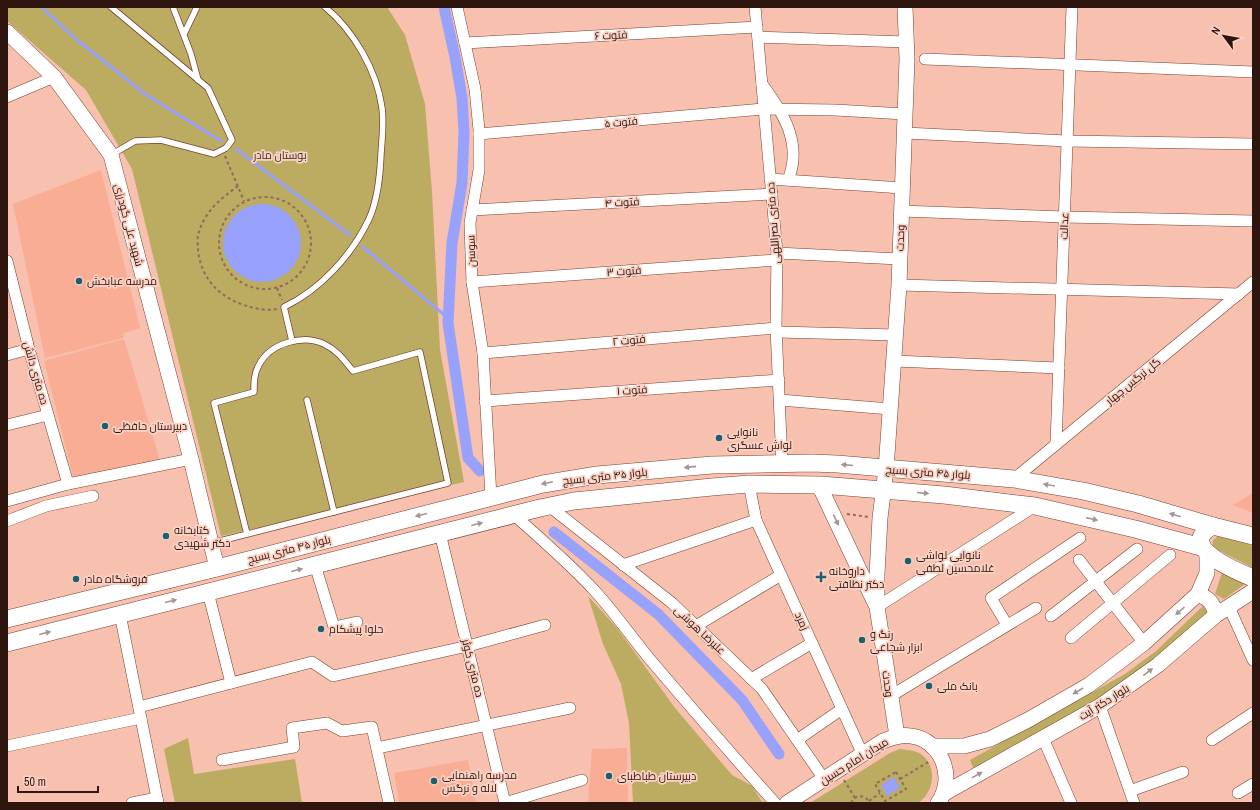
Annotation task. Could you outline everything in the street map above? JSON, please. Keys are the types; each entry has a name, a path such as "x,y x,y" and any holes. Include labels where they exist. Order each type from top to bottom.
{"main road":[{"name":"بلوار ۴۵ متری بسیج","path":"7,619 218,568 565,479 712,465 818,463 1014,479 1083,491 1138,504 1253,536"},
{"path":"712,465 712,487"},
{"name":"بلوار ۴۵ متری بسیج","path":"7,643 550,506 574,501 749,484 819,485 884,490 1034,506 1135,529 1204,550 1253,578"},
{"path":"1204,550 1201,538 1205,530 1213,526"}],"street":[{"name":"سوسن","path":"457,7 475,89 479,134 479,170 470,222 472,282 483,353 491,497"},
{"name":"ده متری نصراللهی","path":"755,7 763,109 772,194 776,256 776,330 782,463"},
{"name":"وحدت","path":"897,736 889,696 877,607 880,518 884,490 895,362 899,285 908,42 905,7"},
{"name":"عدالت","path":"1056,444 1072,7"},
{"name":"شهید علی گودرزی","path":"7,32 54,77 111,156 191,459 218,568"},
{"name":"فتوت ۶","path":"465,44 757,32 908,42"},
{"path":"925,59 1253,72"},
{"path":"7,97 54,77"},
{"path":"762,84 780,109 791,137 793,158 788,180"},
{"name":"فتوت ۵","path":"479,134 763,109 835,110 905,114"},
{"path":"905,133 1067,140 1253,144"},
{"path":"770,179 902,188"},
{"name":"فتوت ۴","path":"472,210 772,194"},
{"path":"901,211 1064,217 1253,221"},
{"name":"فتوت ۳","path":"472,282 776,256 900,259"},
{"name":"ده متری دانش","path":"7,261 9,279 68,484"},
{"name":"گل نرگس چهار","path":"1014,479 1253,282"},
{"path":"899,285 1239,294"},
{"name":"فتوت ۲","path":"483,353 776,330 896,335"},
{"path":"7,355 29,349"},
{"path":"895,362 1059,368"},
{"name":"فتوت ۱","path":"485,401 779,380"},
{"path":"780,400 890,409"},
{"path":"7,425 48,415"},
{"path":"7,501 68,484 191,459"},
{"name":"زمرد","path":"749,484 756,520 863,755"},
{"name":"وحدت","path":"819,485 877,607"},
{"path":"7,520 46,506 93,496"},
{"name":"علیرضا هوشی","path":"550,506 672,603 752,679 762,689 824,780"},
{"path":"877,607 1034,506"},
{"path":"514,515 565,561 618,617 667,679 775,803"},
{"path":"623,565 756,520"},
{"name":"ده متری کوثر","path":"440,533 505,803"},
{"path":"1007,625 990,598 1080,538"},
{"path":"1051,616 1137,549"},
{"name":"بلوار دکتر آیت","path":"936,751 990,739 1028,720 1089,685 1144,643 1198,594 1207,573 1204,550"},
{"path":"1071,638 1170,555"},
{"path":"1079,560 1144,643"},
{"path":"315,565 334,627 357,622"},
{"path":"696,626 781,575"},
{"name":"بلوار دکتر آیت","path":"940,800 1043,738 1100,706 1158,665 1223,611 1253,591"},
{"path":"208,592 231,683"},
{"path":"1198,594 1206,597 1223,611 1253,660"},
{"path":"889,696 1036,608"},
{"path":"120,614 158,801 132,803"},
{"path":"7,746 140,712 231,683 312,662 333,676 468,646 545,625"},
{"path":"752,679 812,644"},
{"path":"1100,706 1134,803"},
{"path":"377,748 570,708"},
{"path":"797,740 842,709"},
{"path":"1212,740 1253,713"},
{"path":"222,760 294,747 292,728 327,723 342,731 372,726 389,803"},
{"name":"میدان امام حسین","path":"788,803 883,741 897,736 911,736 924,740 936,751"},
{"path":"1043,738 1071,803"},
{"path":"936,751 943,761 947,775 940,800"},
{"path":"1130,791 1183,772"},
{"path":"505,803 582,780"},
{"path":"1238,793 1253,784"}],"lane":[{"path":"111,7 208,88 232,140 223,150 214,154 161,140 135,141 111,156"},
{"path":"173,7 184,34 198,80"},
{"path":"184,34 197,7"},
{"path":"292,341 284,307 298,301 319,284 359,238 370,218 377,195 380,173 382,109 378,91 371,71 349,32 336,16 325,7"},
{"path":"212,543 448,483 420,352 353,371 336,351 323,343 305,340 292,341 278,346 266,355 259,364 255,375 254,392 214,403 247,534"},
{"path":"307,400 334,512"}],"path":[{"path":"223,150 244,201"},
{"path":"238,186 209,211 202,223 197,236 200,261 206,275 218,292 234,302 254,308 274,310 284,307 277,288"},
{"path":"259,196 275,197 290,203 302,214 309,228 312,244 309,258 302,272 291,282 277,288 262,290 248,286 235,279 225,268 219,254 218,239 222,224 231,211 244,201 259,196"},
{"path":"832,512 880,518"},
{"path":"900,779 936,751"},
{"path":"839,770 855,798"},
{"path":"896,772 906,789 885,802 880,793 875,784 896,772"},
{"path":"851,803 855,798 864,797 870,802 880,793"}],"shaded area":[{"name":"مدرسه عبابخش","path":"101,170 140,328 124,333 123,338 45,358 13,204"},
{"name":"دبیرستان حافظی","path":"124,339 160,460 74,480 44,361"},
{"path":"1253,493 1253,513 1233,505"},
{"name":"دبیرستان طباطبای","path":"627,748 628,803 588,803 592,749"},
{"name":"مدرسه راهنمایی لاله و نرگس","path":"468,760 476,803 399,803 394,773"}],"green space":[{"name":"بوستان مادر","path":"7,7 387,7 405,35 425,104 432,192 440,350 464,482 221,536 132,169 86,90 7,21"},
{"path":"1221,534 1253,546 1253,568 1216,549 1213,545 1213,540"},
{"path":"1223,569 1248,582 1224,599 1215,594"},
{"path":"588,596 617,628 675,708 732,775 752,786 762,802 633,803 629,723 621,684 603,644"},
{"path":"1203,606 1209,613 1129,680 974,770 970,760 1125,674 1156,651"},
{"path":"188,738 194,774 295,759 302,803 175,803 164,749"},
{"path":"900,749 919,753 925,758 932,771 931,785 928,792 918,803 810,803 890,753"}],"water":[{"path":"262,204 277,207 290,215 298,228 301,243 298,258 290,271 277,279 262,282 247,279 234,271 226,258 223,243 226,228 234,215 247,207"},
{"path":"894,777 900,788 887,796 881,785"}],"waterway":[{"path":"41,7 76,39 145,94 221,141"},
{"path":"444,7 462,98 464,132 462,183 452,243 448,323 468,458 480,471"},
{"path":"236,149 350,235"},
{"path":"363,247 448,318"},
{"path":"554,532 658,614 742,700 779,754"}],"place":[{"name":"مدرسه عبابخش","path":"79,281"},
{"name":"دبیرستان حافظی","path":"105,426"},
{"name":"نانوایی لواش عسگری","path":"719,438"},
{"name":"کتابخانه دکتر شهیدی","path":"166,536"},
{"name":"نانوایی لواشی غلامحسین لطفی","path":"908,561"},
{"name":"داروخانه دکتر نظافتی","path":"821,577"},
{"name":"فروشگاه مادر","path":"76,579"},
{"name":"حلوا پیشکام","path":"321,629"},
{"name":"رنگ و ابزار شجاعی","path":"862,640"},
{"name":"بانک ملی","path":"929,686"},
{"name":"دبیرستان طباطبای","path":"609,776"},
{"name":"مدرسه راهنمایی لاله و نرگس","path":"434,781"}]}
